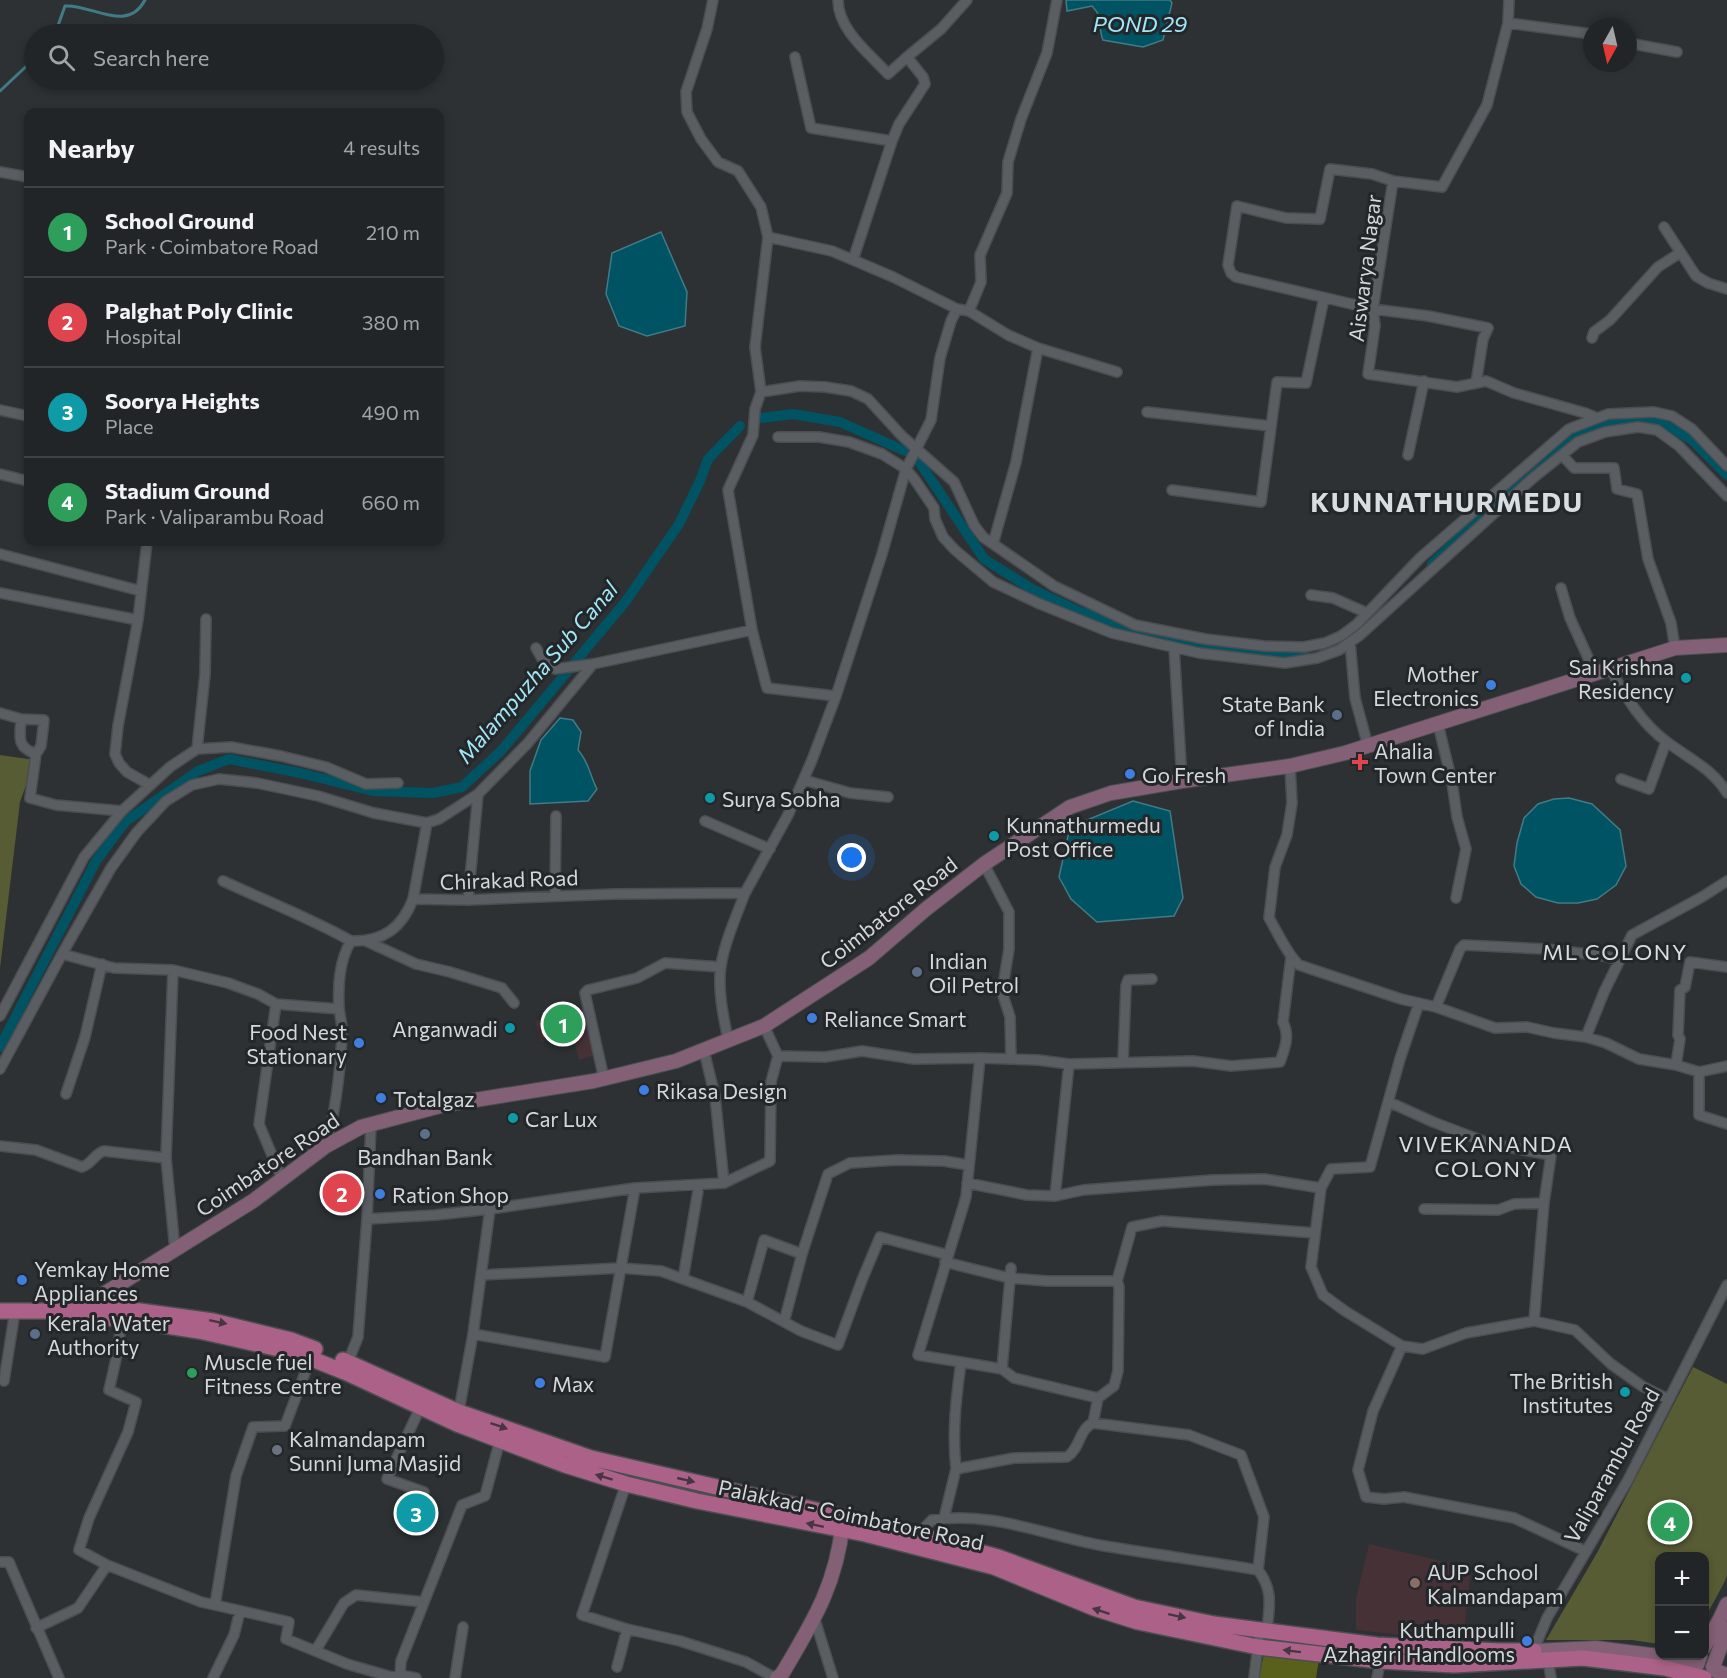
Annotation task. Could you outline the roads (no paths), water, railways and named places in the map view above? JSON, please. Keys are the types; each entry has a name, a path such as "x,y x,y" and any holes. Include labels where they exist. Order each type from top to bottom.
{"main road":[{"name":"Coimbatore Road","path":"77,1311 253,1201 326,1146 361,1127 444,1106 604,1079 676,1061 764,1026 868,958 984,864 1070,807 1111,794 1182,781 1290,766 1368,746 1675,648 1727,645"},
{"name":"Palakkad - Coimbatore Road","path":"8,1311 77,1311 103,1306 213,1321 291,1340 348,1362 500,1440 568,1458 591,1458 842,1524 998,1557 1134,1607 1214,1624 1383,1646 1498,1652 1548,1660 1583,1658 1699,1670"},
{"name":"Palakkad - Coimbatore Road","path":"77,1311 91,1317 122,1319 199,1331 310,1357 420,1408 458,1418 568,1458 626,1484 697,1501 842,1524"},
{"path":"776,1678 782,1674 815,1620 832,1576 842,1524"},
{"name":"Palakkad - Coimbatore Road","path":"912,1540 994,1567 1094,1608 1138,1622 1258,1647 1380,1661 1454,1665 1531,1657"},
{"path":"1709,1638 1727,1604"},
{"path":"1727,1629 1713,1667 1716,1671 1727,1675"},
{"path":"1531,1657 1596,1648 1666,1657 1699,1670"}],"street":[{"path":"713,0 707,29 686,92 687,112 701,139 718,162 738,171 761,207 768,237 755,347 760,392 755,410 753,435 728,490 752,630 768,688 836,696"},
{"path":"838,0 838,11 848,31 888,74 940,29 967,0"},
{"path":"969,311 981,282 980,255 1007,193 1008,162 1021,119 1047,53 1057,0"},
{"name":"Aiswarya Nagar","path":"1509,0 1508,23 1487,105 1442,188 1393,180 1373,309 1375,326 1368,374 1457,387 1486,381 1514,393 1597,418"},
{"path":"1508,23 1583,33"},
{"path":"1637,45 1677,52"},
{"path":"795,57 811,128 892,141"},
{"path":"853,260 892,141 925,84 923,76 907,57"},
{"path":"1393,180 1372,174 1330,169 1320,219 1286,218 1237,206 1228,265 1231,273 1236,277 1373,309 1428,316 1488,328 1483,339 1476,383"},
{"path":"0,172 24,176"},
{"path":"1664,227 1696,276 1708,283 1727,289"},
{"path":"768,237 832,251 957,309 969,311 1008,335 1038,348 1118,372"},
{"path":"1592,338 1594,332 1617,312 1658,267 1680,253"},
{"path":"1172,490 1261,502 1277,382 1306,383 1324,298"},
{"path":"728,1040 722,1012 720,973 730,933 745,893 804,780 836,696 882,554 906,469 931,420 940,358 957,309"},
{"path":"993,544 1016,462 1038,348"},
{"path":"1407,455 1424,381"},
{"path":"760,392 800,386 851,391 868,399 902,436 954,482 982,537 1054,586 1135,625 1165,632 1264,646 1304,647 1325,643 1341,636 1375,606 1420,558 1537,456 1569,429 1597,418 1608,414 1631,412 1654,412 1672,416 1692,429 1727,466"},
{"path":"0,410 24,415"},
{"path":"1147,412 1270,426"},
{"path":"778,437 819,437 849,442 882,454 906,469 927,496 934,508 935,519 943,537 955,550 993,582 1040,604 1112,633 1209,654 1285,663 1317,658 1339,650 1350,642 1509,500 1578,442 1605,432 1638,427 1657,430 1679,446 1727,496"},
{"path":"1562,454 1574,468 1614,468 1617,489 1637,494 1648,559 1671,623 1675,648"},
{"path":"0,474 24,480"},
{"path":"147,546 138,620 115,754 127,772 150,785"},
{"path":"0,554 141,591"},
{"path":"1561,588 1570,618 1594,673"},
{"path":"0,593 138,620"},
{"path":"1311,595 1333,598 1367,613"},
{"path":"1375,606 1383,614"},
{"path":"197,749 205,674 206,619"},
{"path":"536,648 544,662 555,669 593,664 752,630"},
{"path":"1350,642 1355,698 1368,746"},
{"path":"1174,647 1182,781"},
{"path":"0,1069 111,868 137,832 166,801 192,785 219,779 257,783 318,796 374,813 427,824 447,815 478,794 527,744 593,664"},
{"path":"1610,668 1624,693 1646,723 1666,741 1707,770 1727,793"},
{"path":"0,713 21,719 44,720 40,746 36,754 30,798 56,805 122,811"},
{"path":"21,719 20,743 26,750 36,754"},
{"path":"1438,724 1466,849 1456,898"},
{"path":"1622,779 1649,789 1666,741"},
{"path":"0,1016 84,856 122,811 170,767 197,749 231,747 326,766 366,784 398,783"},
{"path":"1290,766 1292,803 1289,825 1275,867 1269,918 1291,957 1299,965 1419,1004 1436,1006 1495,1028 1527,1027 1586,1037 1606,1043 1639,1059 1676,1065 1699,1072 1727,1066"},
{"path":"804,780 850,793 888,797"},
{"path":"468,900 478,794"},
{"path":"555,896 556,816"},
{"path":"705,821 770,849"},
{"path":"413,899 427,824"},
{"path":"984,864 1009,912 1009,941 1002,992 1010,1017 1011,1058"},
{"path":"223,880 268,902 313,920 351,941 342,963 339,1009 342,1033 333,1121 326,1146"},
{"path":"1586,1037 1632,935 1727,881"},
{"name":"Chirakad Road","path":"351,941 366,941 397,928 407,915 413,899 468,900 555,896 745,893"},
{"path":"366,941 417,964 502,988 514,1003"},
{"path":"1436,1006 1460,949 1464,945 1515,946 1605,956 1619,960"},
{"path":"62,954 114,968 173,970 228,983 258,994 276,1004 339,1009"},
{"path":"778,1056 825,1058 862,1051 914,1059 1011,1058 1069,1064 1193,1061 1231,1066 1280,1062 1287,1044 1287,1029 1283,1022 1291,957"},
{"path":"1676,1065 1680,1039 1678,1035 1680,990 1685,987 1690,962 1727,967"},
{"path":"604,1079 585,993 588,990 636,978 665,963 721,967"},
{"path":"66,1094 85,1037 102,964"},
{"path":"173,970 166,1158 175,1250"},
{"path":"1123,1062 1128,980 1152,980"},
{"path":"276,1004 260,1124 282,1179"},
{"path":"1419,1004 1400,1059 1370,1167 1331,1169 1321,1188 1311,1267 1323,1295 1402,1346 1423,1349 1466,1333 1534,1321 1575,1330 1611,1364 1642,1386 1668,1399"},
{"path":"367,1219 490,1209 660,1185 724,1183 770,1161 771,1082 778,1056 764,1026"},
{"path":"704,1051 715,1096 724,1183"},
{"path":"980,1058 966,1197 918,1355 1002,1369 1014,1378 1098,1398"},
{"path":"1055,1196 1069,1064"},
{"path":"1699,1072 1699,1115 1727,1124"},
{"path":"1389,1102 1491,1144 1551,1155 1544,1203 1534,1321"},
{"path":"348,1362 358,1337 371,1125"},
{"path":"0,1146 36,1150 82,1167 89,1164 95,1155 104,1152 166,1158"},
{"path":"784,1322 802,1254 828,1174 850,1163 944,1161 968,1165"},
{"path":"967,1183 1027,1195 1055,1196 1083,1190 1213,1180 1264,1179 1321,1188"},
{"path":"683,1279 699,1185"},
{"path":"473,1334 605,1357 635,1188"},
{"path":"1424,1209 1498,1210 1514,1204 1544,1203"},
{"path":"458,1418 473,1334 490,1209"},
{"path":"1093,1424 1098,1398 1114,1386 1118,1371 1119,1287 1117,1281 1132,1227 1162,1221 1315,1233"},
{"path":"481,1275 620,1268 661,1271 747,1302 801,1331 838,1345 861,1280 880,1237 946,1258 1010,1273 1117,1281"},
{"path":"747,1302 764,1240 802,1254"},
{"path":"1002,1369 1010,1273"},
{"name":"Valiparambu Road","path":"1531,1657 1547,1618 1628,1480 1727,1285"},
{"path":"4,1381 8,1311"},
{"path":"122,1319 109,1390 136,1402 128,1432 89,1518 79,1550 107,1565 201,1602 289,1622 286,1640 316,1650 347,1665 392,1677 400,1675 416,1678"},
{"path":"1402,1346 1373,1411 1358,1470 1366,1497 1384,1499 1404,1497 1514,1518 1585,1551"},
{"path":"215,1605 236,1476 253,1427 285,1426 310,1357"},
{"path":"944,1518 956,1469 953,1443 954,1412 961,1362"},
{"path":"420,1408 387,1479 424,1492"},
{"path":"956,1469 1014,1458 1067,1457 1073,1454 1084,1429 1093,1424 1189,1435 1241,1455 1264,1517 1258,1570 1270,1594 1258,1647 1254,1678"},
{"path":"400,1675 401,1661 462,1505 485,1496 500,1440"},
{"path":"626,1484 582,1615 627,1629 680,1641 746,1662 776,1678"},
{"path":"912,1540 932,1520 989,1519 1097,1545 1258,1570"},
{"path":"0,1562 9,1562 59,1678"},
{"path":"36,1628 78,1608 107,1565"},
{"path":"316,1650 344,1603 356,1595 424,1602"},
{"path":"213,1678 234,1635 240,1611"},
{"path":"815,1620 833,1678"},
{"path":"455,1678 463,1627"},
{"path":"617,1667 627,1629"},
{"path":"1377,1678 1383,1646"},
{"path":"1548,1660 1551,1678"}],"water":[{"name":"POND 29","path":"1066,0 1170,0 1172,3 1163,40 1143,47 1103,40 1100,19 1092,6 1067,11"},
{"path":"661,232 687,292 685,326 647,336 619,326 606,294 612,253"},
{"path":"560,718 573,720 581,732 578,750 587,764 597,789 588,801 530,804 530,771 541,740"},
{"path":"1569,798 1592,804 1620,830 1626,866 1616,885 1597,899 1578,903 1558,903 1536,897 1521,884 1514,866 1524,818 1538,804 1554,799"},
{"path":"1133,801 1170,811 1183,898 1174,916 1097,922 1071,899 1059,877 1070,827"}],"waterway":[{"path":"59,24 65,6 119,16 129,15 138,10 145,0"},
{"path":"0,91 24,68"},
{"name":"Malampuzha Sub Canal","path":"761,418 793,414 840,422 905,451"},
{"name":"Malampuzha Sub Canal","path":"1432,564 1523,478 1564,442 1584,429 1626,419 1653,419 1691,439 1727,475"},
{"name":"Malampuzha Sub Canal","path":"0,1047 96,861 125,822 198,771 229,759 373,791 433,793 462,787 501,751 626,601 679,524 708,459 740,426"},
{"name":"Malampuzha Sub Canal","path":"918,460 984,559 1032,589 1078,611 1141,632 1233,649 1285,652 1305,650"},
{"name":"Malampuzha Sub Canal","path":"1352,631 1381,611"}],"place":[{"name":"Sai Krishna Residency","path":"1686,678"},
{"name":"Mother Electronics","path":"1491,685"},
{"name":"State Bank of India","path":"1337,715"},
{"name":"Ahalia Town Center","path":"1360,762"},
{"name":"Go Fresh","path":"1130,774"},
{"name":"Surya Sobha","path":"710,798"},
{"name":"Kunnathurmedu Post Office","path":"994,836"},
{"name":"Indian Oil Petrol","path":"917,972"},
{"name":"Reliance Smart","path":"812,1018"},
{"name":"School Ground","path":"563,1024"},
{"name":"Anganwadi","path":"510,1028"},
{"name":"Food Nest Stationary","path":"359,1043"},
{"name":"Rikasa Design","path":"644,1090"},
{"name":"Totalgaz","path":"381,1098"},
{"name":"Car Lux","path":"513,1118"},
{"name":"Bandhan Bank","path":"425,1134"},
{"name":"Palghat Poly Clinic","path":"342,1193"},
{"name":"Ration Shop","path":"380,1194"},
{"name":"Yemkay Home Appliances","path":"22,1280"},
{"name":"Kerala Water Authority","path":"35,1334"},
{"name":"Muscle fuel Fitness Centre","path":"192,1373"},
{"name":"Max","path":"540,1383"},
{"name":"The British Institutes","path":"1625,1392"},
{"name":"Kalmandapam Sunni Juma Masjid","path":"277,1450"},
{"name":"Soorya Heights","path":"416,1513"},
{"name":"Stadium Ground","path":"1670,1522"},
{"name":"AUP School Kalmandapam","path":"1415,1583"},
{"name":"Kuthampulli Azhagiri Handlooms","path":"1527,1641"}],"district":[{"name":"KUNNATHURMEDU","path":"1447,501"},
{"name":"ML COLONY","path":"1615,951"},
{"name":"VIVEKANANDA COLONY","path":"1486,1156"}]}
